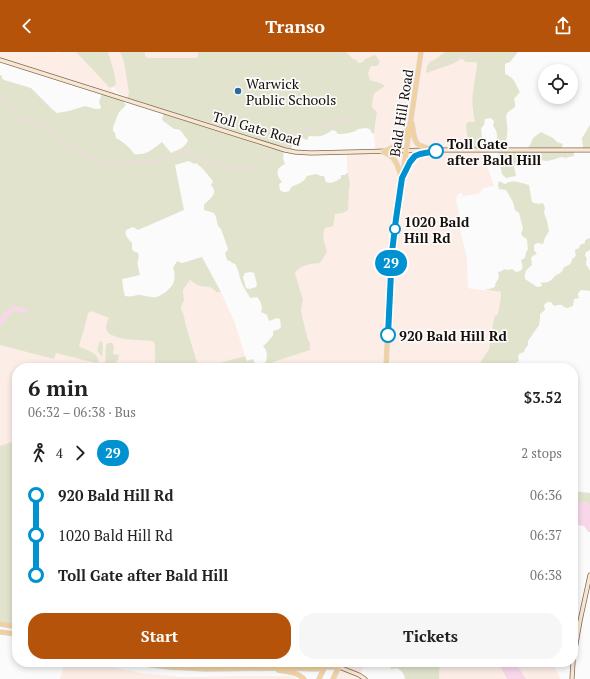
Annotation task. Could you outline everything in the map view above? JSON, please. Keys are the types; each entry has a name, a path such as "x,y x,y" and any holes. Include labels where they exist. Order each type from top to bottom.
{"main road":[{"name":"Bald Hill Road","path":"386,363 392,257 396,219 421,52"},
{"name":"Toll Gate Road","path":"0,60 295,152 590,150"},
{"path":"411,118 414,138 417,144 426,148 438,150"},
{"path":"383,152 398,144 410,125"},
{"path":"402,178 410,162 415,156 438,150"},
{"path":"383,152 392,156 396,161 402,178"},
{"path":"578,633 590,575"},
{"path":"0,624 12,626"},
{"path":"0,632 12,633"},
{"path":"169,667 318,669 324,667 339,667 365,679"},
{"path":"319,679 324,667"},
{"path":"333,679 339,667"},
{"path":"572,679 573,667"},
{"path":"272,668 296,673 304,679"}],"shaded area":[{"path":"0,52 76,52 117,95 0,60"},
{"path":"80,52 445,52 434,60 427,72 455,63 461,59 465,62 476,62 472,112 475,121 466,125 466,140 486,151 486,162 494,186 483,188 478,194 463,196 462,193 458,194 456,200 460,229 467,259 468,288 501,292 498,314 494,318 489,349 480,363 273,363 310,343 301,310 303,300 295,273 302,267 318,263 325,244 323,231 325,228 331,226 335,214 343,213 350,184 347,169 347,153 375,152 374,137 377,113 372,107 372,104 376,91 384,86 370,80 368,73 371,66 363,62 359,63 356,61 226,128 118,93"},
{"path":"0,218 44,225 164,336 163,363 12,363 12,444 0,448"},
{"path":"190,280 200,286 207,286 216,292 221,292 235,323 245,356 220,363 198,363 181,308 184,301 183,290"},
{"path":"15,306 26,309 28,312 25,313 17,311 10,313 3,325 0,326 3,313"},
{"path":"578,502 583,502 590,505 590,532 588,532 584,526 578,525"},
{"path":"64,667 112,667 141,673 184,677 291,676 297,679 60,679"},
{"path":"339,667 363,667 359,675 365,679 333,679"},
{"path":"440,667 501,667 507,679 439,679"},
{"path":"501,667 518,667 526,679 507,679"},
{"path":"518,667 555,667 560,679 526,679"}],"green space":[{"path":"76,52 108,52 116,85 110,88"},
{"path":"120,52 145,52 145,56 147,58 196,58 198,57 198,52 346,52 359,63 375,55 377,57 380,62 377,66 371,66 368,73 370,80 385,86 374,94 372,107 377,112 374,134 370,129 366,128 343,134 338,134 335,130 333,130 322,136 310,136 308,137 308,140 299,137 295,138 293,139 291,151 284,150 283,158 285,164 278,170 279,177 282,182 279,184 280,190 283,192 289,191 291,187 302,182 307,176 316,174 324,176 326,182 330,183 341,178 341,175 348,173 350,184 348,210 343,213 335,214 333,226 325,228 323,237 327,252 320,263 309,264 300,268 295,273 303,300 301,310 310,343 310,350 273,363 265,363 267,353 263,346 273,336 273,331 281,327 280,319 277,318 269,321 267,315 261,312 262,306 260,300 257,297 250,298 242,283 235,264 227,260 225,253 228,249 221,229 218,226 216,217 214,213 204,210 204,205 214,193 211,185 213,181 196,163 194,164 189,161 175,165 184,210 138,230 133,227 126,230 126,236 132,243 133,251 138,253 140,275 122,279 125,296 138,295 156,297 166,292 173,284 173,268 177,261 182,263 202,257 221,292 216,292 210,287 200,286 190,280 183,290 184,301 181,308 198,363 155,363 154,342 125,339 111,335 107,332 106,327 109,318 91,311 88,313 79,345 97,356 99,362 96,363 56,353 54,359 0,345 0,75 4,80 31,88 57,113 85,106 100,109 101,107 99,102 102,93 121,99 126,105 119,112 113,127 113,131 116,138 131,149 134,154 146,153 162,142 171,153 185,145 188,140 181,131 174,129 163,121 162,119 164,112 127,100 129,92 124,62","holes":["245,273 254,273 257,284 256,287 250,289 246,288 243,277"]},
{"path":"445,52 518,52 510,62 505,64 505,74 513,79 520,92 514,99 515,107 508,112 506,116 507,136 505,144 507,150 526,150 533,138 541,132 563,144 561,149 574,149 574,156 565,158 562,157 548,161 537,160 519,163 514,166 516,176 506,178 502,174 497,150 497,134 493,126 494,121 491,118 485,119 484,125 481,128 482,140 487,141 486,150 464,150 463,142 467,139 466,125 468,122 475,121 472,100 477,64 476,62 465,62 461,59 455,63 426,73 427,66 430,62"},
{"path":"590,125 590,149 583,149 582,138"},
{"path":"499,181 505,184 519,182 529,185 532,202 538,204 543,203 545,208 544,213 549,231 543,244 537,243 534,245 534,250 537,254 531,258 532,265 526,271 525,279 537,287 542,286 541,282 550,281 563,270 564,267 570,264 572,259 576,256 575,250 579,248 580,245 585,243 585,240 590,238 590,250 586,252 585,255 587,259 586,264 590,271 590,291 581,290 578,294 579,298 574,299 573,306 568,308 561,305 554,306 551,302 547,302 544,305 545,310 540,314 539,325 528,341 528,345 524,352 519,354 519,361 516,363 480,363 489,349 494,318 498,314 501,296 501,292 486,289 495,287 499,277 498,272 504,269 512,269 516,272 522,270 521,260 525,258 528,249 527,239 523,237 521,233 523,229 519,213 515,210 513,202 506,190 499,189"},
{"path":"100,341 102,342 103,346 102,357 97,350"},
{"path":"112,343 114,346 113,354 119,355 118,360 116,361 118,363 105,363 106,345"},
{"path":"245,356 247,361 253,359 255,363 220,363"},
{"path":"12,442 12,625 0,624 0,446"},
{"path":"578,492 590,493 590,505 583,502 578,503"},
{"path":"391,667 440,667 439,679 405,679 400,670 397,668 391,669"}],"waterway":[{"path":"431,66 481,52"},
{"path":"0,94 16,118 46,129 103,165 170,159"},
{"path":"282,145 300,132 359,118"},
{"path":"176,155 186,152 207,163 247,169 256,167 273,153"}],"bus line":[{"name":"29","path":"388,335 391,262 402,178 410,162 415,156 418,154 436,151"}],"place":[{"name":"Warwick Public Schools","path":"238,91"},
{"name":"Toll Gate after Bald Hill","path":"436,151"},
{"name":"1020 Bald Hill Rd","path":"395,229"},
{"name":"920 Bald Hill Rd","path":"388,335"}]}
